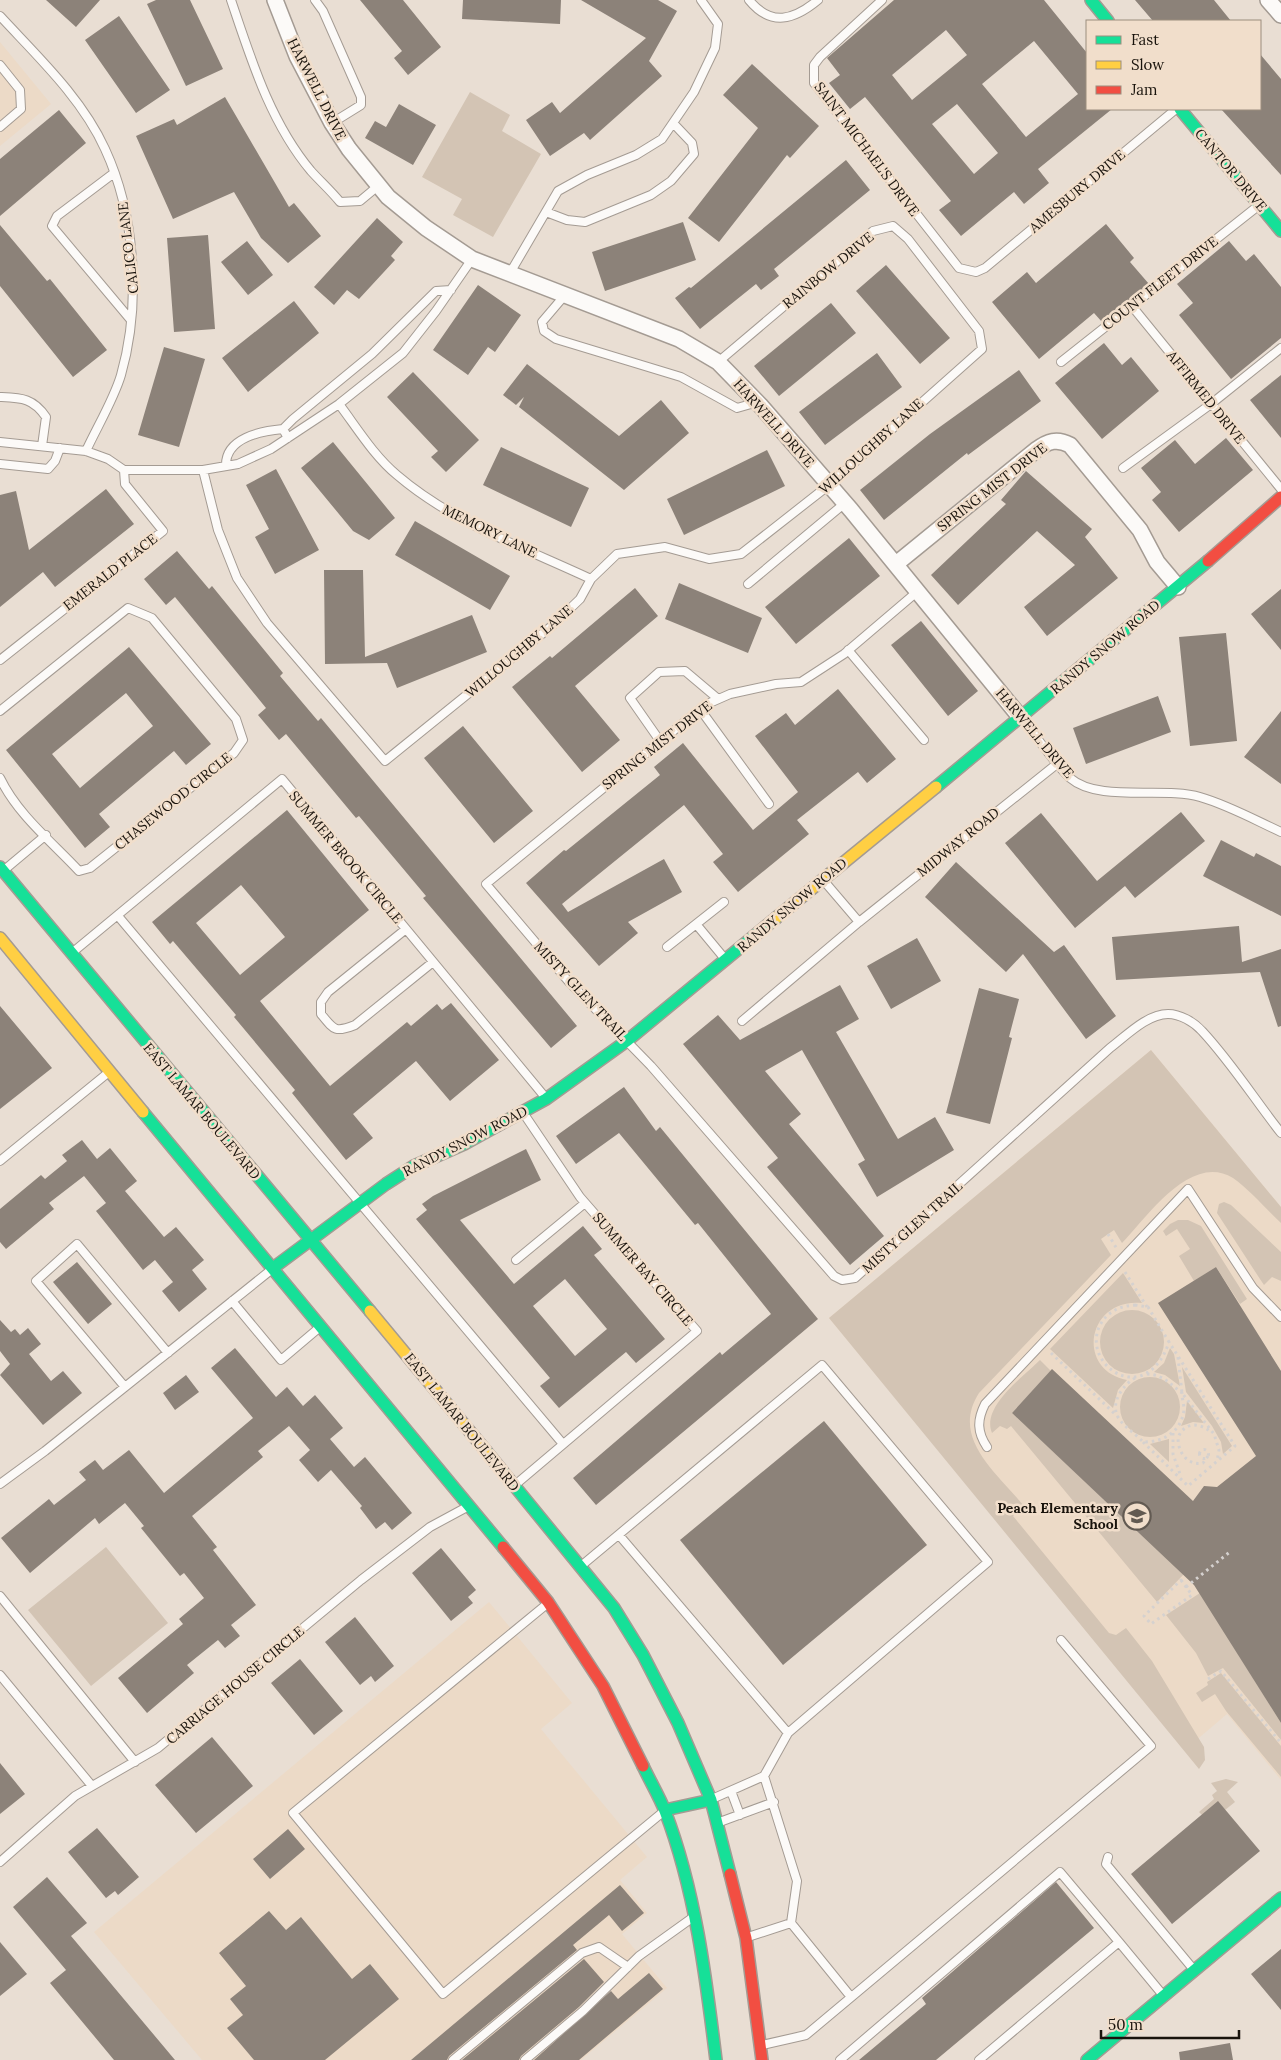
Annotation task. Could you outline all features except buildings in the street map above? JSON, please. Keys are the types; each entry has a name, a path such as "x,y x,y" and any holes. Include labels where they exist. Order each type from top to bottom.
{"main road":[{"path":"1091,0 1107,20"},
{"name":"CANTOR DRIVE","path":"1181,110 1281,231"},
{"name":"RANDY SNOW ROAD","path":"273,1268 359,1202 414,1166 464,1144 523,1113 546,1099 628,1040 1178,587 1281,497"},
{"name":"EAST LAMAR BOULEVARD","path":"2,869 614,1608 643,1654 678,1723 711,1800 746,1938 762,2060"},
{"path":"0,938 548,1602 603,1686 665,1810 685,1875 707,1984 716,2060"},
{"path":"665,1810 711,1800"},
{"path":"1087,2060 1281,1898"}],"street":[{"name":"HARWELL DRIVE","path":"275,0 297,56 332,123 348,149 388,196 426,228 472,259 679,339 718,362 758,402 845,503 1020,717"},
{"path":"1268,0 1281,15"},
{"name":"SPRING MIST DRIVE","path":"896,564 1043,444 1053,440 1062,440 1070,445 1140,530 1157,562 1178,587"}],"lane":[{"path":"231,0 259,83 283,128 310,170 340,202 360,201 378,186"},
{"path":"315,0 323,11 361,96 361,105 332,123"},
{"path":"510,273 558,191 587,174 636,155 662,139 694,92 715,48 718,24 701,0"},
{"path":"749,0 767,16 784,20 807,10 818,0"},
{"name":"SAINT MICHAEL'S DRIVE","path":"882,0 820,56 814,65 814,83 959,268 976,272"},
{"name":"CALICO LANE","path":"0,16 77,102 105,148 122,197 130,251 134,300 120,376 86,450"},
{"path":"0,65 20,90 22,109 0,127"},
{"name":"AMESBURY DRIVE","path":"976,272 992,261 1175,110"},
{"path":"546,212 567,220 585,222 651,195 671,181 694,154 692,143 673,123"},
{"path":"114,173 57,216 52,226 130,319"},
{"name":"COUNT FLEET DRIVE","path":"1062,362 1131,305 1260,205"},
{"name":"RAINBOW DRIVE","path":"718,362 873,232 892,226 908,239 979,331 982,349"},
{"path":"0,442 86,450 108,459 124,470 203,470 238,464 271,449 339,404 403,353 472,259"},
{"path":"226,466 228,455 241,441 252,434 283,429 372,354 436,291 451,290"},
{"path":"565,296 542,322 544,332 556,339 681,377 737,408 758,402"},
{"name":"AFFIRMED DRIVE","path":"1131,305 1281,489"},
{"path":"1123,468 1212,404 1281,348"},
{"name":"WILLOUGHBY LANE","path":"203,470 218,530 237,578 267,623 385,761 553,625 580,599 591,579 618,554 665,547 709,559 742,554 829,485 982,349"},
{"path":"0,397 22,398 38,405 46,417 42,446"},
{"name":"MEMORY LANE","path":"339,404 362,436 396,474 441,509 591,579"},
{"path":"283,429 288,438"},
{"path":"0,464 48,469 55,461 60,448"},
{"name":"EMERALD PLACE","path":"0,660 162,531 125,484 124,470"},
{"path":"748,584 845,503"},
{"name":"SPRING MIST DRIVE","path":"486,884 660,741 716,698 776,684 801,682 848,650 918,592"},
{"name":"CHASEWOOD CIRCLE","path":"0,711 128,608 152,618 236,720 243,740 234,753 90,868 79,871 25,817 2,790 0,778"},
{"path":"848,650 924,740"},
{"path":"660,741 630,698 659,672 685,671 716,698"},
{"path":"700,709 768,804"},
{"name":"HARWELL DRIVE","path":"1020,717 1070,778 1091,788 1133,794 1174,793 1199,796 1281,832"},
{"name":"MIDWAY ROAD","path":"742,1021 859,922 1058,763"},
{"name":"SUMMER BROOK CIRCLE","path":"72,954 282,779 546,1099"},
{"path":"2,869 46,836"},
{"path":"823,880 859,922"},
{"name":"MISTY GLEN TRAIL","path":"486,884 569,982 628,1040 834,1276 842,1280 855,1278 1110,1048 1150,1019 1159,1015 1169,1014 1181,1017 1201,1030 1281,1133"},
{"path":"667,947 724,902"},
{"path":"118,916 563,1444"},
{"path":"696,924 725,960"},
{"path":"406,929 328,992 321,1008 321,1014 326,1021 332,1028 341,1031 355,1024 433,962"},
{"path":"0,1161 110,1071"},
{"name":"SUMMER BAY CIRCLE","path":"514,1486 697,1331 585,1203 523,1113"},
{"path":"987,1447 979,1431 978,1421 985,1404 1188,1189 1253,1288 1281,1317"},
{"path":"516,1260 585,1203"},
{"path":"124,1387 36,1281 77,1244 168,1353"},
{"path":"0,1484 168,1353 273,1268"},
{"path":"232,1301 281,1360 321,1326"},
{"path":"581,1566 822,1365 988,1562 788,1734 764,1776 711,1800"},
{"name":"CARRIAGE HOUSE CIRCLE","path":"0,1862 75,1796 158,1748 354,1586 423,1532 469,1506"},
{"path":"619,1535 788,1734"},
{"path":"0,1596 135,1762"},
{"path":"548,1602 293,1813 442,1994 665,1810"},
{"path":"760,2046 806,2035 1151,1746 1061,1640"},
{"path":"0,1675 92,1786"},
{"path":"764,1776 774,1802 797,1881 792,1923 852,1997"},
{"path":"731,1791 740,1815"},
{"path":"718,1824 774,1802"},
{"path":"1108,1856 1106,1864 1195,1970"},
{"path":"840,2060 1060,1872 1164,1996"},
{"path":"524,2060 584,2011 639,1956 694,1917"},
{"path":"746,1938 792,1923"},
{"path":"979,2060 1119,1942"},
{"path":"453,2060 582,1953 599,1947 628,1967"}],"path":[{"path":"1041,1343 1188,1486 1235,1446 1119,1261"},
{"path":"1148,1307 1123,1306 1112,1311 1101,1324 1096,1341 1098,1353 1104,1363 1113,1371 1124,1376 1140,1376 1156,1368 1164,1358 1169,1342"},
{"path":"1143,1442 1157,1441 1173,1433 1182,1419 1184,1408 1177,1354"},
{"path":"1147,1374 1158,1375 1168,1380 1182,1393 1214,1434 1219,1450 1217,1461"},
{"path":"1117,1416 1117,1401 1123,1387 1140,1376"},
{"path":"1208,1456 1203,1463 1189,1461 1181,1452 1178,1438 1185,1427 1191,1425 1205,1427 1214,1434"},
{"path":"1173,1433 1173,1454 1183,1480"},
{"path":"1186,1587 1231,1551"},
{"path":"1181,1580 1186,1587 1192,1595 1151,1624 1144,1616 1181,1580"},
{"path":"1208,1678 1222,1671 1281,1743"}],"shaded area":[{"path":"0,42 51,104 0,146"},
{"path":"470,92 510,115 502,131 541,154 493,237 453,215 462,199 422,177"},
{"name":"Peach Elementary School","path":"1151,1050 1281,1207 1281,1780 1227,1714 1187,1748 829,1318"},
{"path":"1151,1050 1281,1207 1281,1223 1233,1178 1217,1172 1201,1174 1186,1180 1157,1204 1122,1243 1114,1230 1101,1239 1111,1255 979,1393 972,1409 970,1425 973,1440 980,1454 1024,1506 1013,1516 1109,1633 1116,1635 1126,1628 1152,1661 1204,1747 1205,1760 1199,1769 829,1318"},
{"path":"1224,1202 1231,1205 1281,1252 1281,1281 1272,1277 1264,1285 1217,1213 1219,1204"},
{"path":"1178,1220 1188,1220 1201,1226 1247,1299 1240,1304 1216,1267 1194,1281 1179,1256 1190,1249 1177,1229 1166,1236 1163,1231 1170,1224"},
{"path":"1123,1273 1142,1303 1124,1304 1109,1311 1100,1322 1094,1335 1094,1349 1099,1362 1110,1373 1127,1380 1118,1390 1113,1408 1050,1349"},
{"path":"1132,1310 1144,1312 1155,1319 1162,1330 1164,1342 1162,1354 1155,1365 1144,1372 1132,1374 1120,1372 1109,1365 1102,1354 1100,1342 1102,1330 1109,1319 1120,1312"},
{"path":"1170,1348 1174,1354 1180,1386 1165,1375 1154,1372 1164,1363"},
{"path":"1040,1360 1051,1371 1012,1413 1184,1574 1157,1602 1011,1426 1007,1429 1000,1426 992,1433 990,1423 992,1413 998,1403 1005,1393"},
{"path":"1182,1367 1232,1446 1223,1454 1221,1442 1212,1426 1186,1392"},
{"path":"1150,1377 1167,1382 1175,1390 1180,1407 1175,1424 1167,1432 1150,1437 1133,1432 1125,1424 1120,1407 1125,1390 1133,1382"},
{"path":"1187,1401 1204,1423 1193,1422 1181,1426 1185,1417"},
{"path":"1169,1439 1169,1462 1150,1444"},
{"path":"106,1547 168,1623 91,1686 28,1610"},
{"path":"1200,1593 1281,1723 1281,1740 1223,1668 1208,1676 1196,1653 1166,1615"},
{"path":"489,1602 572,1703 541,1729 647,1857 620,1880 647,1913 622,1934 667,1988 581,2060 202,2060 94,1932"},
{"path":"1221,1673 1281,1746 1281,1777 1226,1711 1215,1694 1202,1702 1196,1693 1208,1685 1207,1682"},
{"path":"1226,1779 1238,1782 1227,1792 1235,1802 1225,1810 1202,1815 1199,1812 1214,1799 1212,1795 1217,1791 1211,1783"}],"traffic: fast":[{"path":"1091,0 1107,20"},
{"path":"1181,110 1281,231"},
{"path":"936,787 1208,561"},
{"path":"0,867 370,1311"},
{"path":"273,1268 386,1184 414,1166 464,1144 546,1099 628,1040 776,918"},
{"path":"143,1112 503,1547"},
{"path":"486,1451 614,1608 643,1655 678,1723 711,1800 730,1874"},
{"path":"643,1766 665,1811 692,1902 708,1997 716,2060"},
{"path":"665,1810 711,1800"},
{"path":"1087,2060 1281,1898"}],"traffic: slow":[{"path":"776,918 936,787"},
{"path":"0,938 143,1112"},
{"path":"370,1311 486,1451"}],"traffic: jam":[{"path":"1208,561 1281,497"},
{"path":"503,1547 548,1602 603,1686 643,1766"},
{"path":"730,1874 746,1938 762,2060"}],"place":[{"name":"Peach Elementary School","path":"1137,1516"}]}
